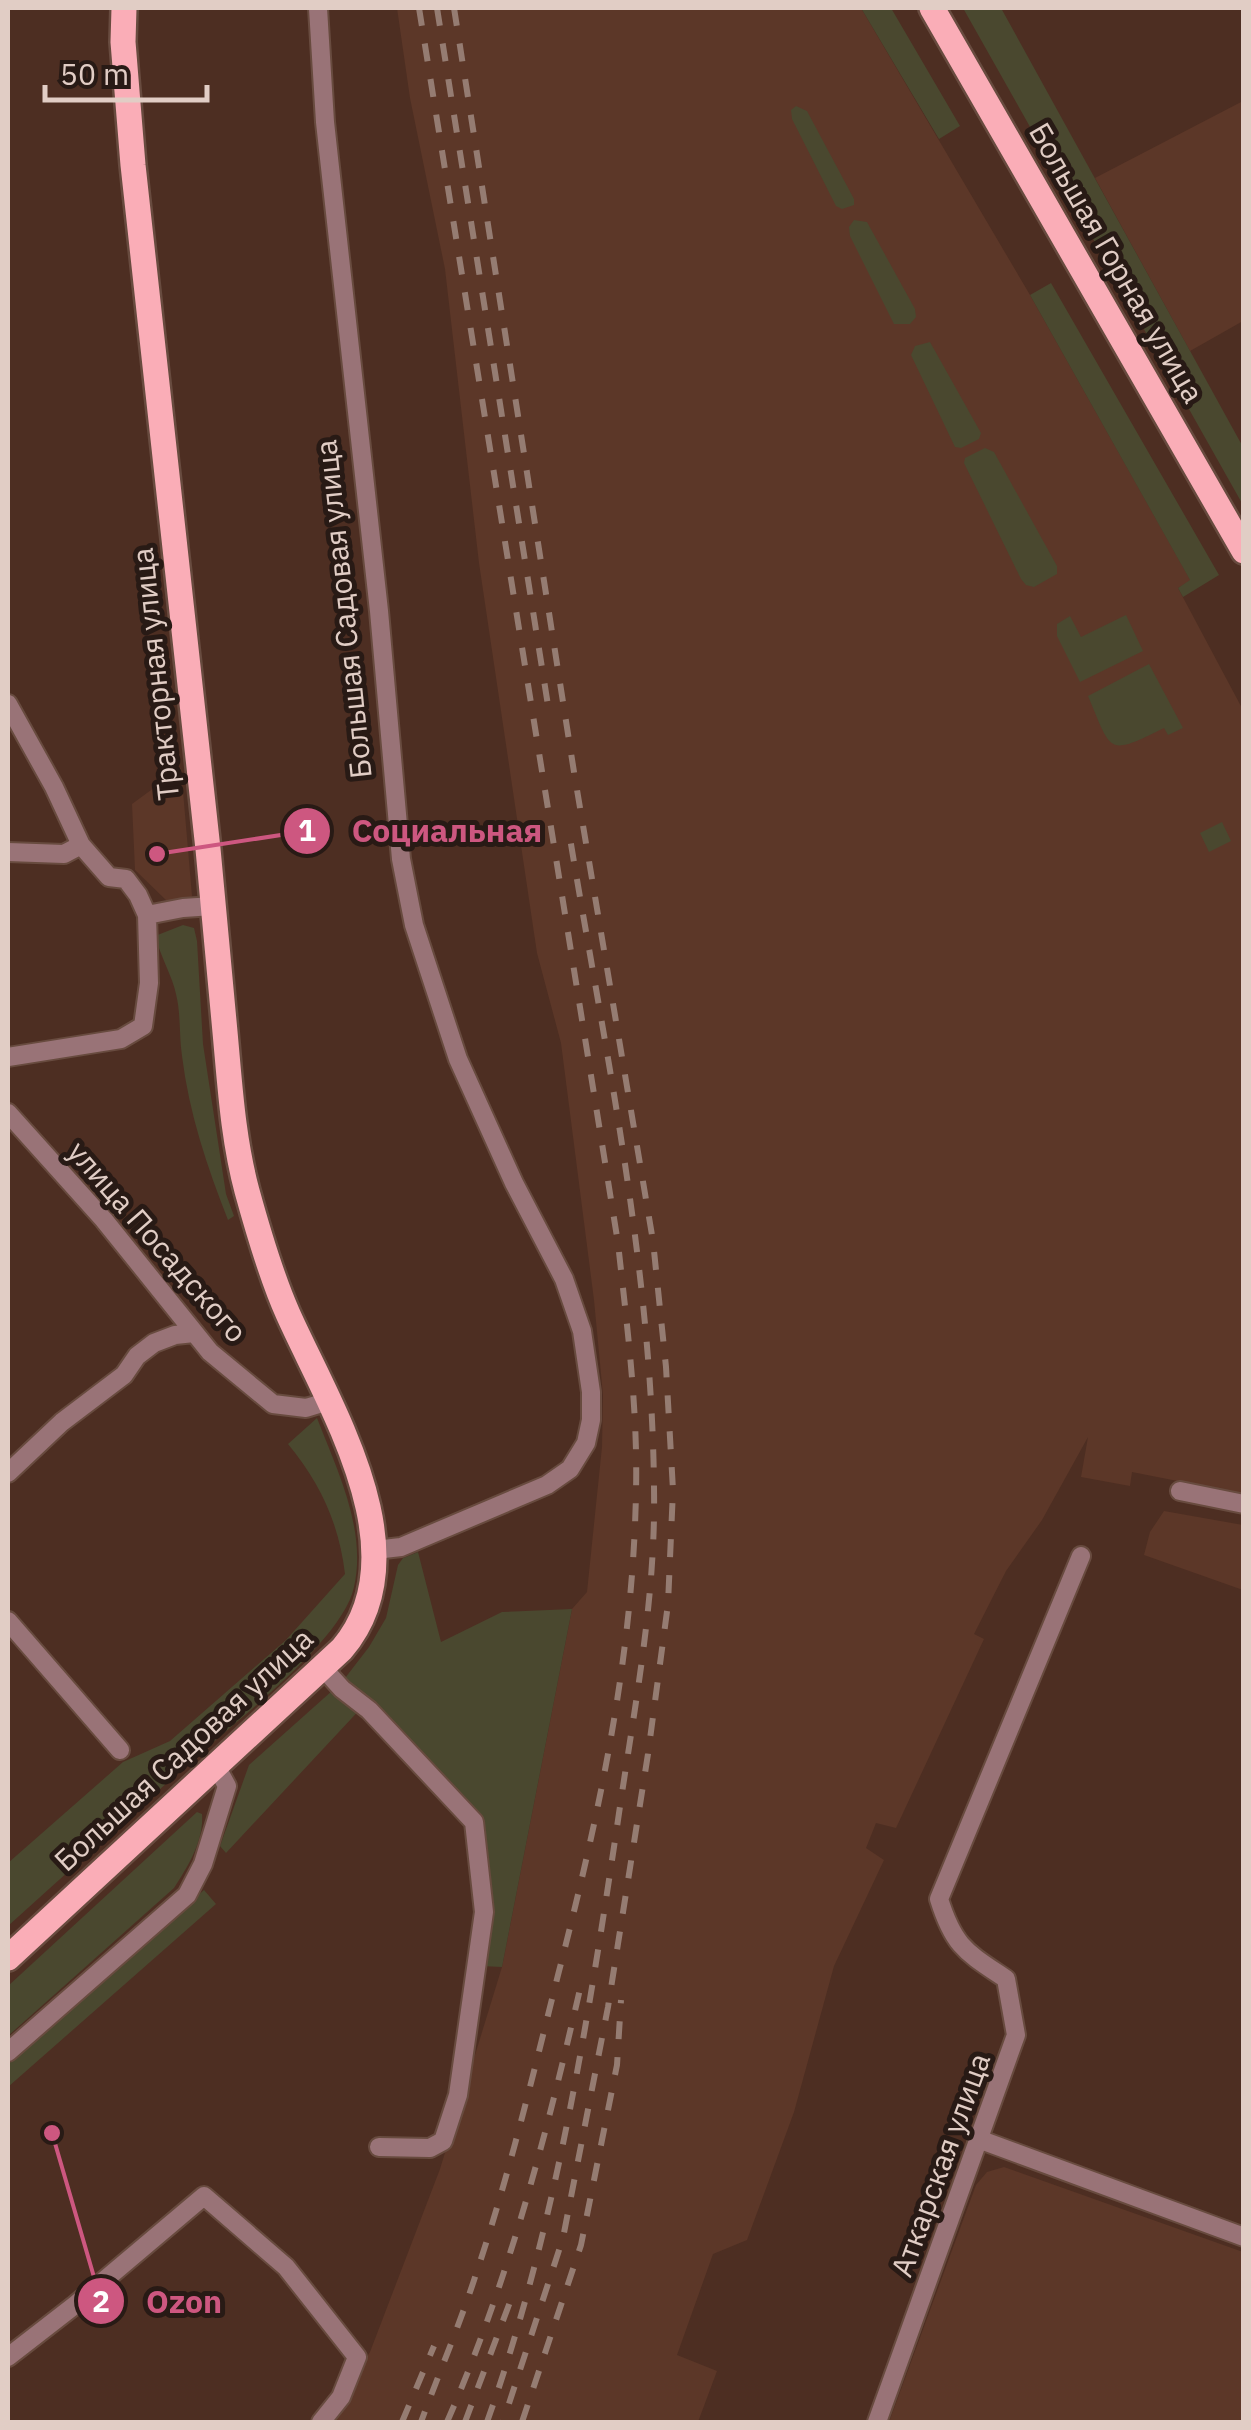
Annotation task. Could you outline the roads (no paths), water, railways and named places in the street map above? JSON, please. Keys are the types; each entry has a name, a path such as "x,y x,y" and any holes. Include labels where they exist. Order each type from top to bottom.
{"main road":[{"name":"Тракторная улица","path":"124,8 123,42 134,165 214,906 231,1113 247,1190 286,1309 329,1401 368,1504 375,1550"},
{"name":"Большая Горная улица","path":"932,8 1244,551"},
{"name":"Большая Садовая улица","path":"8,1958 324,1668 352,1637 365,1612 375,1550"}],"street":[{"name":"Большая Садовая улица","path":"318,8 325,122 380,611 401,859 414,925 458,1059 514,1183 564,1279 582,1331 591,1392 592,1420 586,1443 570,1469 547,1485 400,1547 375,1550"},
{"path":"8,704 81,845 108,877 126,879 138,895 146,915 149,983 143,1026 121,1039 8,1057"},
{"path":"8,852 64,854 81,845"},
{"path":"146,915 214,906"},
{"name":"улица Посадского","path":"8,1113 104,1220 210,1352 273,1404 306,1408 329,1401"},
{"path":"8,1473 62,1422 124,1374 136,1356 154,1343 194,1332"},
{"path":"1180,1492 1244,1504"},
{"name":"Аткарская улица","path":"877,2422 1016,2035 1006,1979 963,1950 948,1928 939,1899 1080,1556"},
{"path":"8,1621 120,1750"},
{"path":"324,1668 382,1723 474,1822 484,1912 458,2095 443,2141 430,2148 378,2147"},
{"path":"8,2052 187,1895 203,1864 227,1786 216,1766"},
{"path":"981,2140 1244,2238"},
{"path":"8,2357 75,2306 204,2196 286,2267 357,2357 341,2397 321,2422"}],"railway":[{"path":"419,8 618,1243 636,1461 633,1554 621,1675 587,1856 499,2200 470,2293 421,2422"},
{"path":"437,8 550,718"},
{"path":"454,8 574,772 653,1241 673,1490 668,1604 608,2007 563,2238 503,2422"},
{"path":"487,2422 532,2277 581,2053 642,1658 654,1531 651,1405 635,1239 568,826"},
{"path":"447,2422 489,2317 524,2209 580,1989"},
{"path":"522,2422 581,2245 617,2065 621,2000"},
{"path":"465,2422 510,2302"},
{"path":"402,2422 434,2346"}],"place":[{"name":"Социальная","path":"157,854"},
{"name":"Ozon","path":"52,2133"}]}
